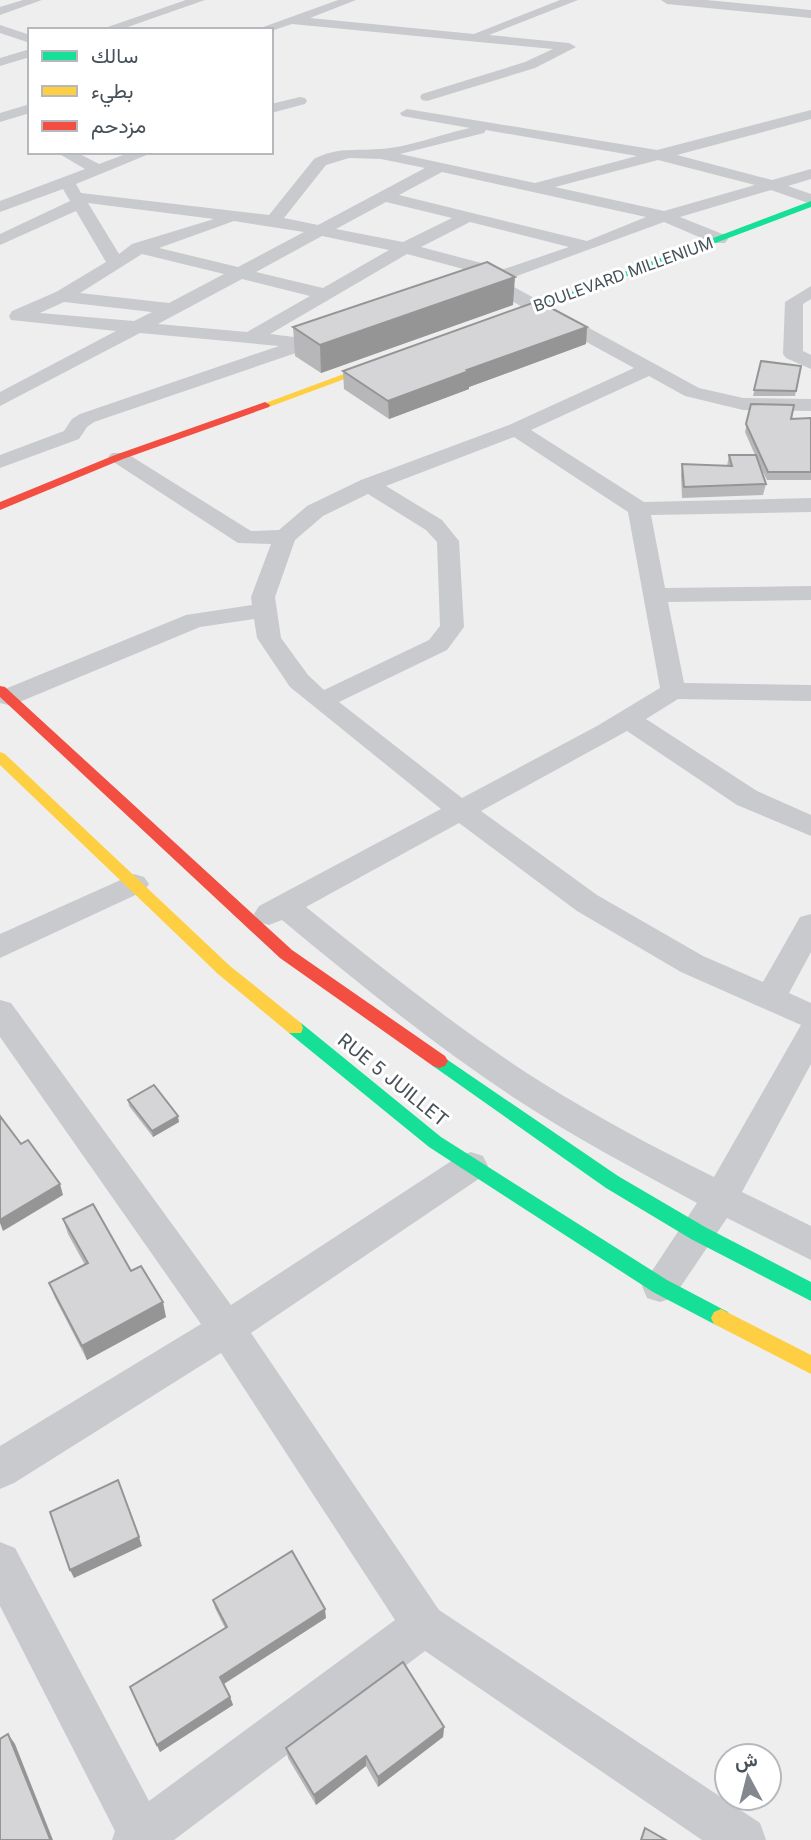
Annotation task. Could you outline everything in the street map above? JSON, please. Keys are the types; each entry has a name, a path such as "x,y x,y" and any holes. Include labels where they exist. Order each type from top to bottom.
{"main road":[{"name":"BOULEVARD MILLENIUM","path":"473,331 811,204"},
{"path":"0,506 119,457 407,354"},
{"path":"0,490 30,479 119,457"},
{"name":"RUE 5 JUILLET","path":"4,694 93,773 286,954 441,1065 612,1182 698,1233 811,1292"},
{"name":"RUE 5 JUILLET","path":"6,770 134,884 224,970 435,1142 660,1286 811,1364"}],"street":[{"path":"0,11 36,0"},
{"path":"111,28 199,0"},
{"path":"267,28 350,0"},
{"path":"472,36 572,0"},
{"path":"667,0 811,14"},
{"path":"746,7 767,0"},
{"path":"305,3 324,8"},
{"path":"291,20 563,45 569,49 530,65 427,97"},
{"path":"0,29 28,38"},
{"path":"0,62 28,54"},
{"path":"273,108 300,100"},
{"path":"2,117 28,109"},
{"path":"407,113 656,154 778,186 811,199"},
{"path":"536,188 810,115"},
{"path":"2,117 21,127"},
{"path":"272,221 320,162 329,156 381,153 492,127"},
{"path":"381,153 664,216 719,239"},
{"path":"68,154 98,170"},
{"path":"0,207 141,154"},
{"path":"0,400 440,167"},
{"path":"449,294 588,246 664,216 778,186 811,174"},
{"path":"67,181 115,262"},
{"path":"385,197 588,246"},
{"path":"0,240 78,200 139,212 239,216 405,248 495,277 537,306 692,392 743,404 811,405"},
{"path":"10,320 62,296 115,262 134,243 239,216"},
{"path":"250,338 405,248 468,217"},
{"path":"134,243 239,274 325,294"},
{"path":"811,291 794,302 793,354 811,363"},
{"path":"62,296 174,309"},
{"path":"10,320 137,328 306,344"},
{"path":"0,462 72,435 79,423 87,418 345,330"},
{"path":"649,369 516,429 369,485 315,511 285,537 263,597 269,638 299,681 321,701 460,810 587,903 692,964 811,1016"},
{"path":"516,429 639,509 811,505"},
{"path":"119,457 246,538 285,537"},
{"path":"321,701 438,645 452,626 448,541 434,525 369,485"},
{"path":"639,509 673,691"},
{"path":"655,594 811,593"},
{"path":"4,694 195,620 266,610"},
{"path":"253,923 627,719 673,691 811,693"},
{"path":"627,719 747,798 811,826"},
{"path":"0,947 134,884"},
{"path":"285,906 375,980 493,1066 603,1135 811,1244"},
{"path":"770,998 811,925"},
{"path":"0,1012 226,1329 425,1625 743,1840"},
{"path":"660,1286 721,1198 811,1034"},
{"path":"0,1469 226,1329 471,1166"},
{"path":"0,1563 141,1838 425,1625"}],"building":[{"path":"487,262 515,277 320,345 293,327"},
{"path":"538,301 587,327 388,401 343,371"},
{"path":"761,361 801,366 796,391 754,390"},
{"path":"751,404 794,405 791,419 811,418 811,472 768,472 746,424"},
{"path":"729,455 756,455 766,484 684,487 682,464 732,466"},
{"path":"154,1085 178,1116 152,1131 128,1100"},
{"path":"0,1116 21,1144 28,1140 60,1184 0,1220"},
{"path":"93,1204 131,1271 141,1266 163,1302 82,1346 49,1283 88,1263 63,1219"},
{"path":"118,1480 139,1537 70,1570 50,1512"},
{"path":"292,1551 325,1609 220,1677 230,1697 157,1745 130,1687 227,1627 213,1600"},
{"path":"403,1662 444,1727 378,1777 366,1756 314,1795 286,1748"},
{"path":"8,1734 49,1840 0,1840 0,1739"},
{"path":"645,1828 666,1840 641,1840"}],"traffic: fast":[{"path":"494,323 811,204"},
{"path":"295,1028 435,1142 660,1286 721,1318"},
{"path":"439,1061 612,1182 698,1233 811,1292"}],"traffic: slow":[{"path":"265,405 391,360"},
{"path":"0,757 224,970 295,1028"},
{"path":"721,1318 811,1365"}],"traffic: jam":[{"path":"0,506 119,457 265,405"},
{"path":"0,690 286,954 439,1061"}]}
